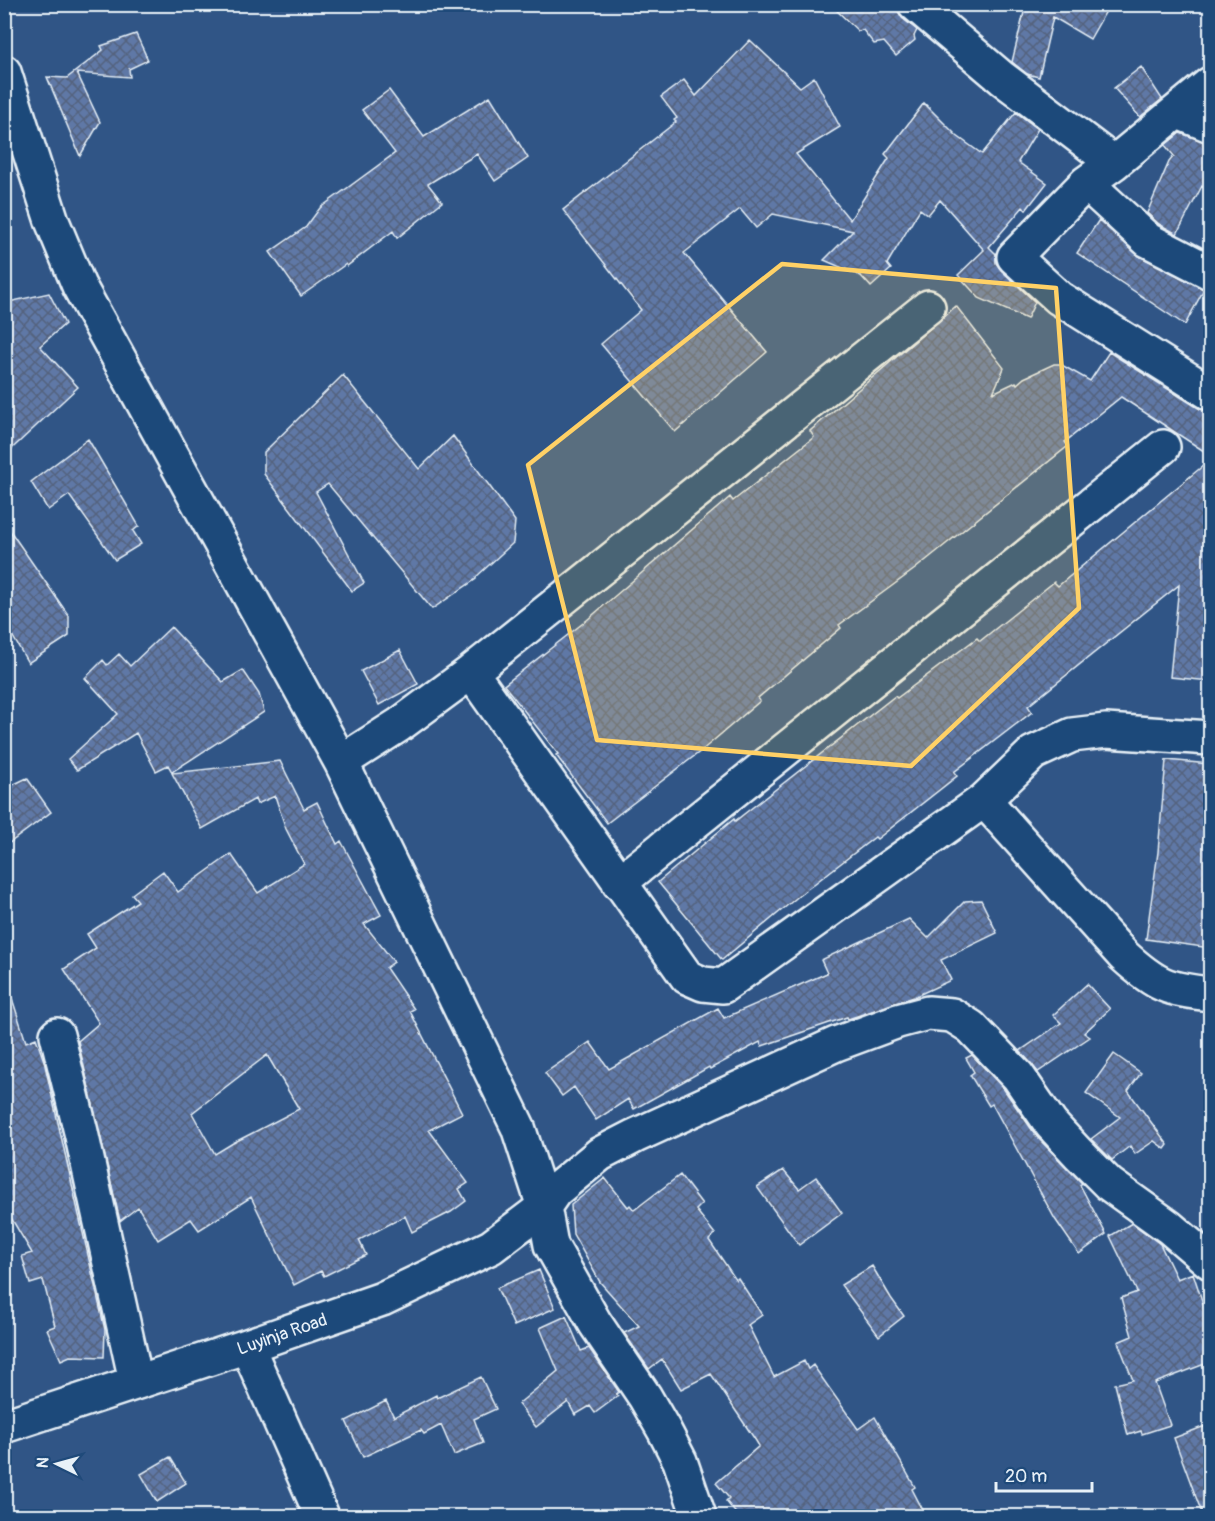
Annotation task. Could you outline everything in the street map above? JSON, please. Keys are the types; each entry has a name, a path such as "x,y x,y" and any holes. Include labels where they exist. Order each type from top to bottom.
{"street":[{"path":"915,4 1002,78 1114,163"},
{"path":"4,72 52,221 79,286 341,762 518,1127 544,1207 551,1245 595,1323 645,1397 664,1430 680,1461 699,1516"},
{"path":"1210,84 1178,112 1086,183 1014,257 1059,298 1210,393"},
{"path":"1178,112 1210,125"},
{"path":"1086,183 1148,240 1210,272"},
{"path":"341,762 399,725 471,672 928,307"},
{"path":"619,883 1163,447"},
{"path":"471,672 687,977 704,984 723,986 984,800 1033,753 1071,735 1106,731 1210,738"},
{"path":"984,800 1124,956 1148,978 1175,990 1210,994"},
{"name":"Luyinja Road","path":"4,1426 382,1299 491,1247 544,1207 555,1191 600,1154 836,1044 898,1021 928,1013 952,1015 971,1027 1018,1076 1051,1124 1109,1184 1169,1227 1210,1262"},
{"path":"57,1035 81,1132 136,1381"},
{"path":"247,1346 322,1516"}],"highlighted area":[{"path":"782,264 1056,288 1079,608 911,766 597,740 528,465"}],"building":[{"path":"830,4 897,4 902,18 917,30 915,40 896,56 884,42 874,44 863,30 858,31"},
{"path":"1026,4 1110,4 1090,39 1053,17 1039,77 1027,74 1012,62"},
{"path":"136,34 148,60 129,69 130,77 77,73 100,122 80,156 47,77 67,78 103,50 101,46"},
{"path":"750,40 800,87 814,77 840,127 796,154 850,220 889,158 885,154 924,103 957,136 982,154 1016,112 1038,129 1018,162 1047,183 1026,210 1023,207 989,247 996,254 996,263 1001,270 1035,302 1027,319 979,298 958,275 984,250 940,200 928,215 920,209 887,264 891,269 871,287 861,276 824,260 853,231 773,214 756,228 740,209 684,253 767,352 675,432 601,344 641,310 563,210 676,122 674,120 677,118 661,97 684,80 696,96"},
{"path":"1141,67 1162,99 1140,117 1114,88"},
{"path":"389,90 424,137 490,96 528,158 495,181 477,154 428,184 442,202 397,238 393,231 347,266 346,264 301,296 270,252 306,227 320,208 395,153 362,110"},
{"path":"1180,133 1210,143 1210,191 1202,186 1177,234 1159,224 1147,213 1169,162 1174,156 1165,145"},
{"path":"1099,220 1139,256 1204,289 1185,325 1077,253"},
{"path":"49,293 65,324 40,346 78,387 4,456 4,303"},
{"path":"956,306 1004,368 993,393 1016,382 1017,384 1024,378 1054,364 1060,364 1090,381 1109,352 1200,409 1210,412 1210,455 1121,397 1065,442 1068,446 915,569 839,625 841,628 758,698 760,701 701,751 607,823 556,755 558,754 504,685 587,620 730,497 733,501 814,437 810,431"},
{"path":"343,375 419,469 453,436 515,521 513,543 476,579 432,609 328,484 316,492 364,583 352,591 264,474 264,452"},
{"path":"88,439 139,526 133,531 141,544 115,560 69,495 48,510 31,482"},
{"path":"1210,460 1210,681 1170,677 1179,585 1028,706 1032,712 954,772 957,776 877,839 875,837 801,894 722,960 658,882 734,819 735,821 895,696 897,698 977,638 980,641 1054,582 1058,586"},
{"path":"4,522 69,616 69,636 28,663 4,621"},
{"path":"171,627 223,682 243,670 259,694 264,712 172,772 168,765 156,771 136,733 77,770 68,759 118,714 85,678 103,660 107,665 119,654 130,666"},
{"path":"400,650 418,684 379,705 361,671"},
{"path":"1166,760 1210,764 1210,948 1146,939 1158,852"},
{"path":"280,761 304,809 317,802 337,844 341,841 381,915 364,924 394,962 386,968 414,1009 410,1011 462,1113 429,1130 468,1183 459,1189 466,1201 451,1212 412,1232 405,1216 359,1240 366,1255 324,1276 321,1271 294,1285 251,1197 199,1230 191,1219 158,1240 138,1207 120,1221 78,1041 99,1023 64,969 96,948 87,934 138,901 132,894 163,871 178,892 231,854 258,893 304,864 286,829 275,796 257,804 255,799 202,829 172,773","holes":["267,1055 299,1109 215,1154 192,1113"]},
{"path":"27,778 51,812 4,847 4,789"},
{"path":"981,900 997,933 941,960 951,980 914,997 848,1019 847,1017 762,1046 760,1042 710,1069 709,1067 634,1109 628,1099 596,1120 574,1087 562,1096 545,1073 590,1042 609,1069 718,1008 724,1018 827,973 821,960 909,919 928,938 965,901"},
{"path":"1087,984 1110,1009 1084,1033 1090,1037 1038,1072 1020,1051 1061,1023 1053,1015"},
{"path":"10,992 26,1042 36,1038 44,1061 105,1330 104,1357 70,1356 61,1360 47,1329 55,1326 43,1280 30,1284 22,1256 32,1253 4,1206 4,993"},
{"path":"1114,1054 1141,1073 1128,1091 1168,1145 1165,1149 1154,1141 1135,1154 1130,1146 1112,1160 1091,1139 1120,1117 1086,1093"},
{"path":"972,1055 1003,1088 1037,1137 1082,1183 1080,1185 1106,1234 1079,1254 1055,1219 992,1104 989,1106 970,1075 974,1072 966,1058"},
{"path":"783,1170 799,1189 816,1177 842,1213 799,1245 757,1187"},
{"path":"680,1175 702,1204 696,1210 715,1234 709,1240 762,1315 748,1325 774,1377 804,1361 808,1369 813,1365 858,1429 875,1417 915,1487 912,1489 926,1516 738,1516 726,1501 729,1498 716,1483 759,1446 711,1374 681,1389 662,1359 649,1369 624,1333 639,1326 600,1282 573,1234 571,1205 605,1178 628,1207 630,1205 634,1210"},
{"path":"1132,1223 1160,1244 1177,1279 1193,1273 1210,1325 1210,1362 1155,1383 1170,1425 1142,1434 1141,1431 1128,1435 1115,1384 1133,1380 1118,1342 1132,1336 1121,1298 1137,1292 1110,1236"},
{"path":"872,1266 904,1316 879,1336 841,1285"},
{"path":"539,1270 555,1308 514,1326 497,1288"},
{"path":"566,1316 581,1351 589,1348 619,1392 616,1394 618,1396 595,1413 590,1406 575,1415 568,1402 536,1427 518,1404 558,1371 540,1328"},
{"path":"481,1377 496,1409 474,1419 483,1443 454,1455 441,1425 424,1434 421,1430 363,1457 346,1421 386,1401 394,1417 436,1395 437,1398"},
{"path":"1205,1426 1210,1441 1210,1516 1203,1516 1174,1438"},
{"path":"170,1457 186,1483 157,1502 141,1474"}]}
